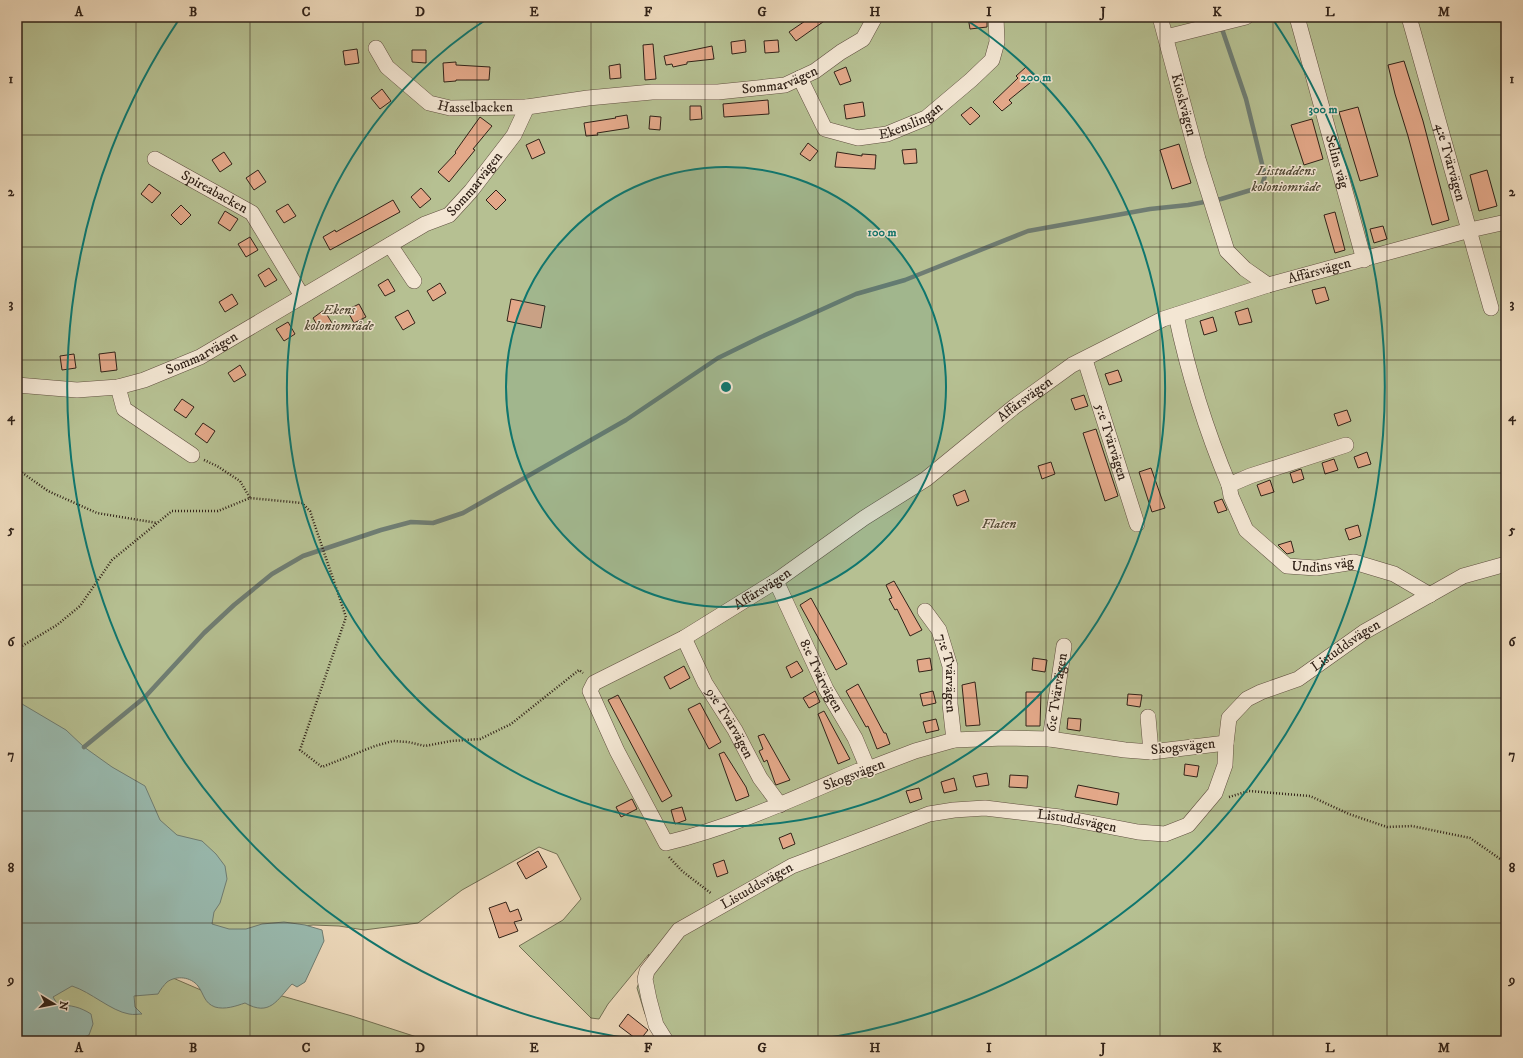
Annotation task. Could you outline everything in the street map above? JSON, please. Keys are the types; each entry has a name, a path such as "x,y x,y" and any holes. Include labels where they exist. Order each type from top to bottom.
{"street":[{"name":"Sommarvägen","path":"17,385 77,390 118,387 144,380 200,357 425,224 449,215 471,191 514,135 527,107 588,98 652,92 718,92 784,85 815,71 840,52 863,39 875,17"},
{"name":"Ekenslingan","path":"800,78 825,129 858,138 887,134 926,118 992,60 997,42 996,17"},
{"name":"Kioskvägen","path":"1160,17 1198,159 1213,211 1227,251 1245,269 1268,285"},
{"path":"1166,38 1246,17"},
{"name":"Selins väg","path":"1297,17 1364,260"},
{"name":"4:e Tvärvägen","path":"1409,17 1491,308"},
{"name":"Hasselbacken","path":"376,48 386,67 429,103 450,108 527,107"},
{"name":"Spireabacken","path":"155,159 252,213 302,296"},
{"name":"Affärsvägen","path":"594,684 684,638 776,581 864,518 926,479 1014,407 1072,365 1085,360 1163,319 1268,285 1470,230 1506,222"},
{"path":"390,245 414,281"},
{"name":"Undins väg","path":"1176,315 1181,340 1198,398 1229,485 1231,496 1246,530 1287,566 1316,568 1354,562 1394,574 1430,595"},
{"name":"5:e Tvärvägen","path":"1085,360 1137,524"},
{"path":"118,387 124,409 192,455"},
{"path":"1229,485 1250,476 1346,445"},
{"name":"Listuddsvägen","path":"666,1041 656,1024 644,979 647,971 679,930 792,866 929,814 954,810 986,808 1067,819 1138,832 1165,834 1188,825 1215,794 1225,765 1229,718 1247,699 1261,692 1298,679 1364,632 1462,576 1506,564"},
{"name":"8:e Tvärvägen","path":"776,581 826,689 855,738 868,770"},
{"name":"7:e Tvärvägen","path":"926,611 939,630 950,666 950,704 954,740"},
{"name":"9:e Tvärvägen","path":"684,638 706,683 735,730 760,778 780,805"},
{"name":"6:e Tvärvägen","path":"1050,739 1064,646"},
{"path":"594,684 590,691 617,751 666,843"},
{"path":"1148,717 1151,752"},
{"name":"Skogsvägen","path":"666,843 700,835 780,805 858,771 868,770 915,751 954,740 1004,738 1050,739 1125,750 1151,752 1226,743"}],"path":[{"path":"192,455 217,466 240,481 250,498"},
{"path":"17,469 48,492 97,513 157,523"},
{"path":"17,649 57,625 80,606 112,560 172,511 218,511 250,498 302,503 310,510 346,617 300,750 322,767 375,746 393,741 408,742 426,746 451,741 480,739 511,724 579,670 590,678 594,684"},
{"path":"1215,794 1229,797 1249,791 1310,796 1349,814 1387,827 1412,826 1470,838 1506,863"},
{"path":"666,843 669,857 682,871 705,888 724,905"}],"green space":[{"name":"Flaten","path":"17,17 1506,17 1506,1041 661,1041 645,1014 637,988 649,954 608,1004 599,1019 591,1018 519,946 563,920 581,899 557,854 539,847 462,890 418,923 364,930 339,926 313,925 181,939 173,978 224,1000 282,996 352,1016 429,1041 17,1041"}],"water":[{"path":"17,701 66,730 84,747 112,767 145,786 160,820 177,835 202,841 216,854 225,866 227,879 220,903 214,912 212,924 229,929 246,929 262,924 284,922 305,925 322,930 324,941 305,982 297,987 292,984 277,1001 267,1007 254,1007 245,1003 223,1008 211,1005 198,986 192,981 184,978 175,978 167,982 158,994 134,996 135,1007 142,1014 129,1014 122,1012 72,986 53,997 58,1005 75,1007 91,1014 93,1024 89,1035 74,1041 17,1041"}],"building":[{"path":"811,17 830,17 796,41 789,32"},
{"path":"968,17 987,17 987,27 970,29"},
{"path":"745,40 746,52 732,54 731,42"},
{"path":"778,40 779,52 765,53 764,41"},
{"path":"653,44 656,79 645,80 643,45"},
{"path":"712,46 714,59 687,62 687,64 673,67 672,64 666,65 664,56"},
{"path":"357,49 359,63 345,65 343,51"},
{"path":"412,50 426,50 426,63 412,62"},
{"path":"1404,61 1423,121 1449,220 1432,225 1388,65"},
{"path":"456,62 456,65 490,67 489,80 456,80 444,82 443,63"},
{"path":"620,64 621,78 610,79 609,66"},
{"path":"846,67 851,81 840,85 834,72"},
{"path":"1026,67 1036,78 1009,100 1012,103 1002,111 993,102 1018,78 1016,76"},
{"path":"382,89 391,101 380,109 371,98"},
{"path":"768,100 769,114 724,117 723,104"},
{"path":"863,102 865,116 846,119 844,105"},
{"path":"690,106 701,106 702,119 690,120"},
{"path":"971,107 980,116 970,125 961,115"},
{"path":"1358,107 1378,176 1360,181 1339,112"},
{"path":"627,115 629,128 597,133 598,135 586,136 584,123"},
{"path":"650,116 661,117 660,130 649,129"},
{"path":"480,117 492,126 449,182 438,172 456,153 455,152"},
{"path":"1312,119 1323,159 1304,165 1291,125"},
{"path":"539,139 545,153 532,159 526,145"},
{"path":"808,143 818,151 810,161 800,154"},
{"path":"1179,144 1191,183 1172,189 1160,150"},
{"path":"916,149 917,163 904,164 902,150"},
{"path":"224,152 232,164 220,172 212,160"},
{"path":"837,152 862,156 862,154 876,155 875,169 835,167"},
{"path":"258,170 266,182 254,190 246,178"},
{"path":"1487,170 1497,206 1479,211 1470,175"},
{"path":"149,184 161,193 152,203 141,194"},
{"path":"421,188 431,199 420,208 411,197"},
{"path":"496,190 506,200 496,210 486,200"},
{"path":"393,200 400,212 330,250 323,237 335,230 336,232"},
{"path":"288,204 296,216 284,223 276,211"},
{"path":"181,205 191,215 181,225 171,215"},
{"path":"225,211 238,219 230,231 218,223"},
{"path":"1335,212 1345,250 1335,253 1324,215"},
{"path":"1383,226 1387,239 1374,243 1370,229"},
{"path":"250,237 258,250 246,257 238,244"},
{"path":"269,268 277,280 265,287 258,275"},
{"path":"388,279 395,291 385,296 378,285"},
{"path":"440,283 446,293 433,301 427,291"},
{"path":"1325,287 1329,300 1316,304 1312,290"},
{"path":"232,294 238,304 225,312 219,302"},
{"path":"511,299 545,306 541,328 507,321"},
{"path":"359,304 366,317 354,323 347,310"},
{"path":"1248,308 1252,322 1239,325 1235,312"},
{"path":"324,310 332,323 320,330 313,318"},
{"path":"408,310 415,323 403,330 395,317"},
{"path":"1213,317 1217,331 1204,335 1200,321"},
{"path":"288,322 295,334 284,341 276,329"},
{"path":"115,352 117,370 101,372 99,354"},
{"path":"74,354 76,368 62,370 60,356"},
{"path":"240,365 246,375 234,382 228,373"},
{"path":"1118,370 1122,381 1109,385 1105,374"},
{"path":"1084,395 1088,406 1075,410 1071,399"},
{"path":"182,399 194,407 186,418 174,410"},
{"path":"1347,410 1351,421 1338,426 1334,414"},
{"path":"203,423 215,431 207,443 195,434"},
{"path":"1096,429 1118,496 1105,501 1083,433"},
{"path":"1367,452 1371,464 1358,468 1354,457"},
{"path":"1334,459 1338,470 1325,474 1322,463"},
{"path":"1051,462 1055,474 1042,479 1038,466"},
{"path":"1151,468 1165,508 1152,512 1139,472"},
{"path":"1301,469 1304,479 1293,483 1290,473"},
{"path":"1270,480 1274,492 1261,496 1257,485"},
{"path":"965,490 969,501 957,506 953,495"},
{"path":"1222,499 1227,510 1218,513 1214,502"},
{"path":"1358,525 1361,536 1349,540 1345,529"},
{"path":"1291,541 1294,552 1287,554 1278,545"},
{"path":"894,581 922,630 910,636 897,609 895,610 889,599 892,598 886,585"},
{"path":"811,598 847,664 836,670 800,605"},
{"path":"930,658 932,670 919,672 917,660"},
{"path":"1033,658 1047,660 1045,672 1032,670"},
{"path":"797,661 803,671 791,678 786,667"},
{"path":"684,666 690,678 670,689 664,677"},
{"path":"975,682 980,725 966,726 962,685"},
{"path":"858,684 884,733 886,733 890,744 877,749 868,726 866,727 846,691"},
{"path":"815,691 820,702 809,708 803,698"},
{"path":"933,691 936,703 923,706 920,694"},
{"path":"1026,692 1041,692 1040,726 1026,726"},
{"path":"1128,694 1142,695 1140,707 1127,705"},
{"path":"618,695 672,796 662,802 608,700"},
{"path":"700,703 721,742 709,749 688,709"},
{"path":"824,711 850,759 838,764 818,714"},
{"path":"1068,718 1081,719 1080,731 1067,729"},
{"path":"936,719 939,730 926,733 923,722"},
{"path":"764,734 790,780 776,785 767,760 764,762 759,751 763,749 758,736"},
{"path":"724,752 746,787 749,796 736,801 719,754"},
{"path":"1185,764 1199,766 1197,777 1184,775"},
{"path":"987,773 989,785 976,787 973,776"},
{"path":"1010,775 1028,776 1027,788 1009,787"},
{"path":"954,778 957,790 944,793 941,782"},
{"path":"1078,785 1119,793 1117,805 1075,797"},
{"path":"919,788 922,799 910,803 906,791"},
{"path":"632,799 637,809 621,817 616,807"},
{"path":"682,807 686,820 675,824 671,810"},
{"path":"791,833 795,844 783,849 779,838"},
{"path":"538,851 547,867 526,879 517,863"},
{"path":"724,860 728,873 717,877 713,864"},
{"path":"506,902 510,912 518,909 522,920 514,922 518,931 499,938 489,908"},
{"path":"628,1014 648,1030 639,1041 619,1026"}],"waterway":[{"path":"84,747 145,697 204,633 234,605 272,574 303,556 381,530 411,522 433,523 463,513 626,420 718,358 761,337 856,294 905,280 1028,231 1150,209 1188,205 1221,199 1262,185 1265,176 1246,99 1221,26"}],"park label":[{"name":"Listuddens koloniområde","path":"1286,180"},
{"name":"Ekens koloniområde","path":"339,318"}]}
